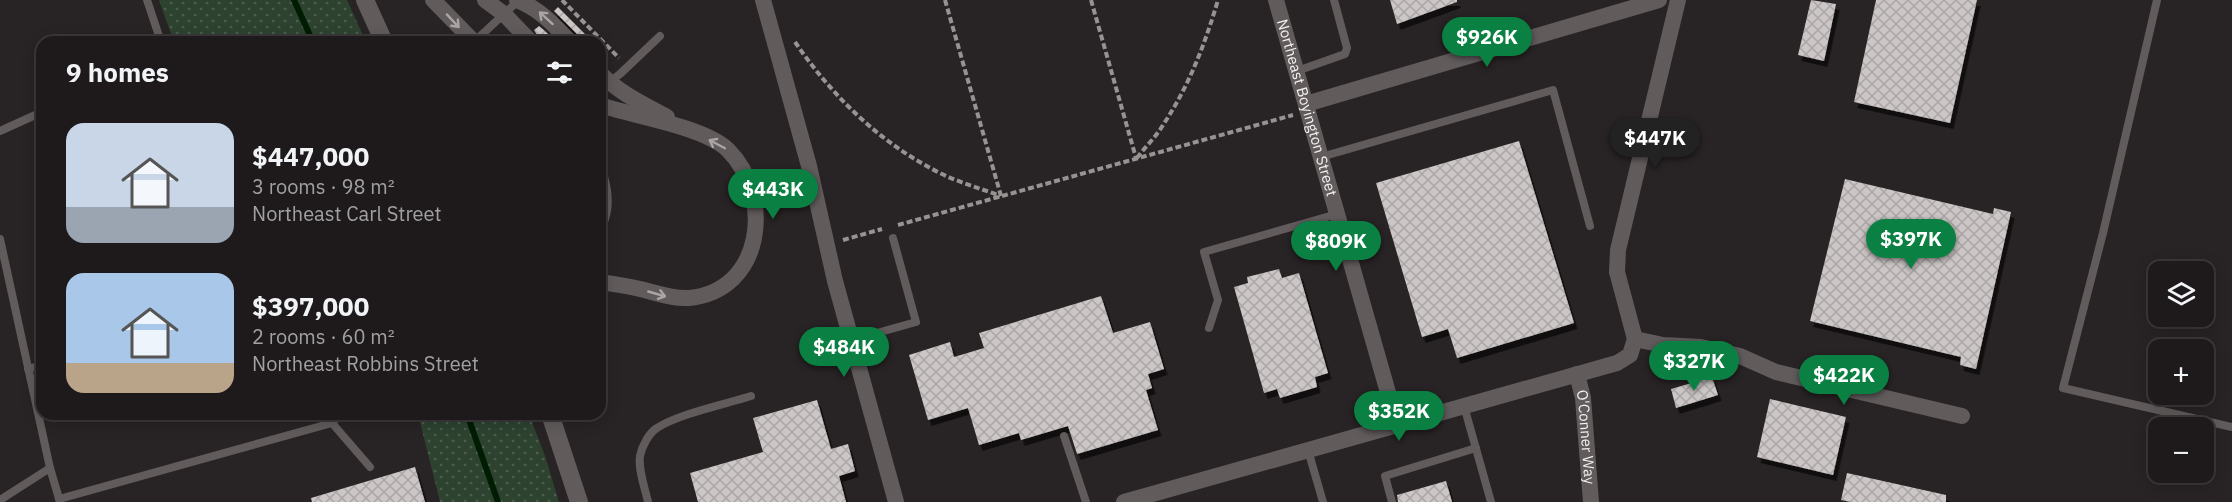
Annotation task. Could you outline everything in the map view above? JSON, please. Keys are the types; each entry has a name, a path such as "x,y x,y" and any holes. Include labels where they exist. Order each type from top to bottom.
{"street":[{"path":"365,0 381,36"},
{"path":"434,0 468,36"},
{"path":"485,0 504,14 525,36"},
{"path":"518,0 545,16 564,36"},
{"path":"763,0 809,166 834,242 852,340 896,502"},
{"name":"Northeast Boyington Street","path":"1276,0 1397,424"},
{"path":"1307,107 1659,0"},
{"path":"1124,502 1617,363 1630,355 1635,339 1617,272 1617,250 1678,0"},
{"path":"606,84 727,149 748,177 755,204 756,227 748,262 733,279 716,291 690,298 667,297 606,283"},
{"path":"606,107 694,131"},
{"path":"1635,339 1663,345 1701,347 1731,354 1776,372 1962,416"},
{"name":"O'Conner Way","path":"1577,374 1583,398 1591,502"},
{"path":"552,420 579,502"}],"lane":[{"path":"147,0 159,36"},
{"path":"480,36 518,0"},
{"path":"1297,71 1345,54 1347,48 1334,0"},
{"path":"2157,0 2103,233 2063,388 2232,427"},
{"path":"606,80 627,67 660,36"},
{"path":"1321,157 1553,90 1590,226"},
{"path":"0,131 36,115"},
{"path":"1209,328 1218,300 1204,252 1337,214"},
{"path":"852,340 916,322 893,238"},
{"path":"0,239 36,405"},
{"path":"28,369 36,367"},
{"path":"648,502 640,456 646,440 655,429 671,421 751,396"},
{"path":"1464,406 1491,502"},
{"path":"39,420 59,501 324,420"},
{"path":"333,420 370,466"},
{"path":"1064,436 1086,502"},
{"path":"1392,502 1384,476 1476,448"},
{"path":"1308,450 1323,502"},
{"path":"0,500 50,468"}],"path":[{"path":"562,0 597,36"},
{"path":"945,0 1001,197"},
{"path":"1091,0 1137,159"},
{"path":"1137,159 1162,128 1185,88 1207,36 1218,0"},
{"path":"792,38 813,69 846,105 897,147 937,172 1001,197"},
{"path":"606,45 627,67"},
{"path":"834,242 1137,159 1307,107"}],"green space":[{"path":"159,0 347,0 363,36 172,36"},
{"path":"420,420 531,420 559,502 440,502"}],"building":[{"path":"1390,0 1457,0 1457,2 1397,24"},
{"path":"1811,0 1836,4 1824,61 1798,55"},
{"path":"1876,0 1977,0 1950,123 1854,102"},
{"path":"558,7 587,36 578,36 554,11"},
{"path":"539,26 550,36 538,36 534,30"},
{"path":"1519,141 1574,323 1457,358 1448,329 1422,337 1376,183"},
{"path":"1845,179 1993,214 1994,208 2011,212 1976,369 1960,365 1961,357 1810,321"},
{"path":"1279,269 1282,278 1299,273 1328,373 1315,377 1317,387 1280,398 1277,389 1264,393 1234,287 1248,283 1247,277"},
{"path":"1101,296 1113,333 1150,322 1164,369 1148,374 1152,388 1146,390 1158,430 1077,454 1068,426 1021,440 1019,433 979,445 968,408 928,420 909,355 950,342 954,357 984,348 979,333"},
{"path":"1712,377 1718,395 1676,408 1671,389"},
{"path":"1770,399 1846,417 1833,475 1757,457"},
{"path":"817,400 831,449 848,444 855,471 839,476 846,502 698,502 690,473 763,452 753,418"},
{"path":"415,467 425,502 312,502 311,498"},
{"path":"1847,473 1946,495 1946,502 1851,502 1841,500"},
{"path":"1446,481 1452,502 1398,502 1397,495"}],"waterway":[{"path":"294,0 310,36"},
{"path":"469,420 498,502"}]}
